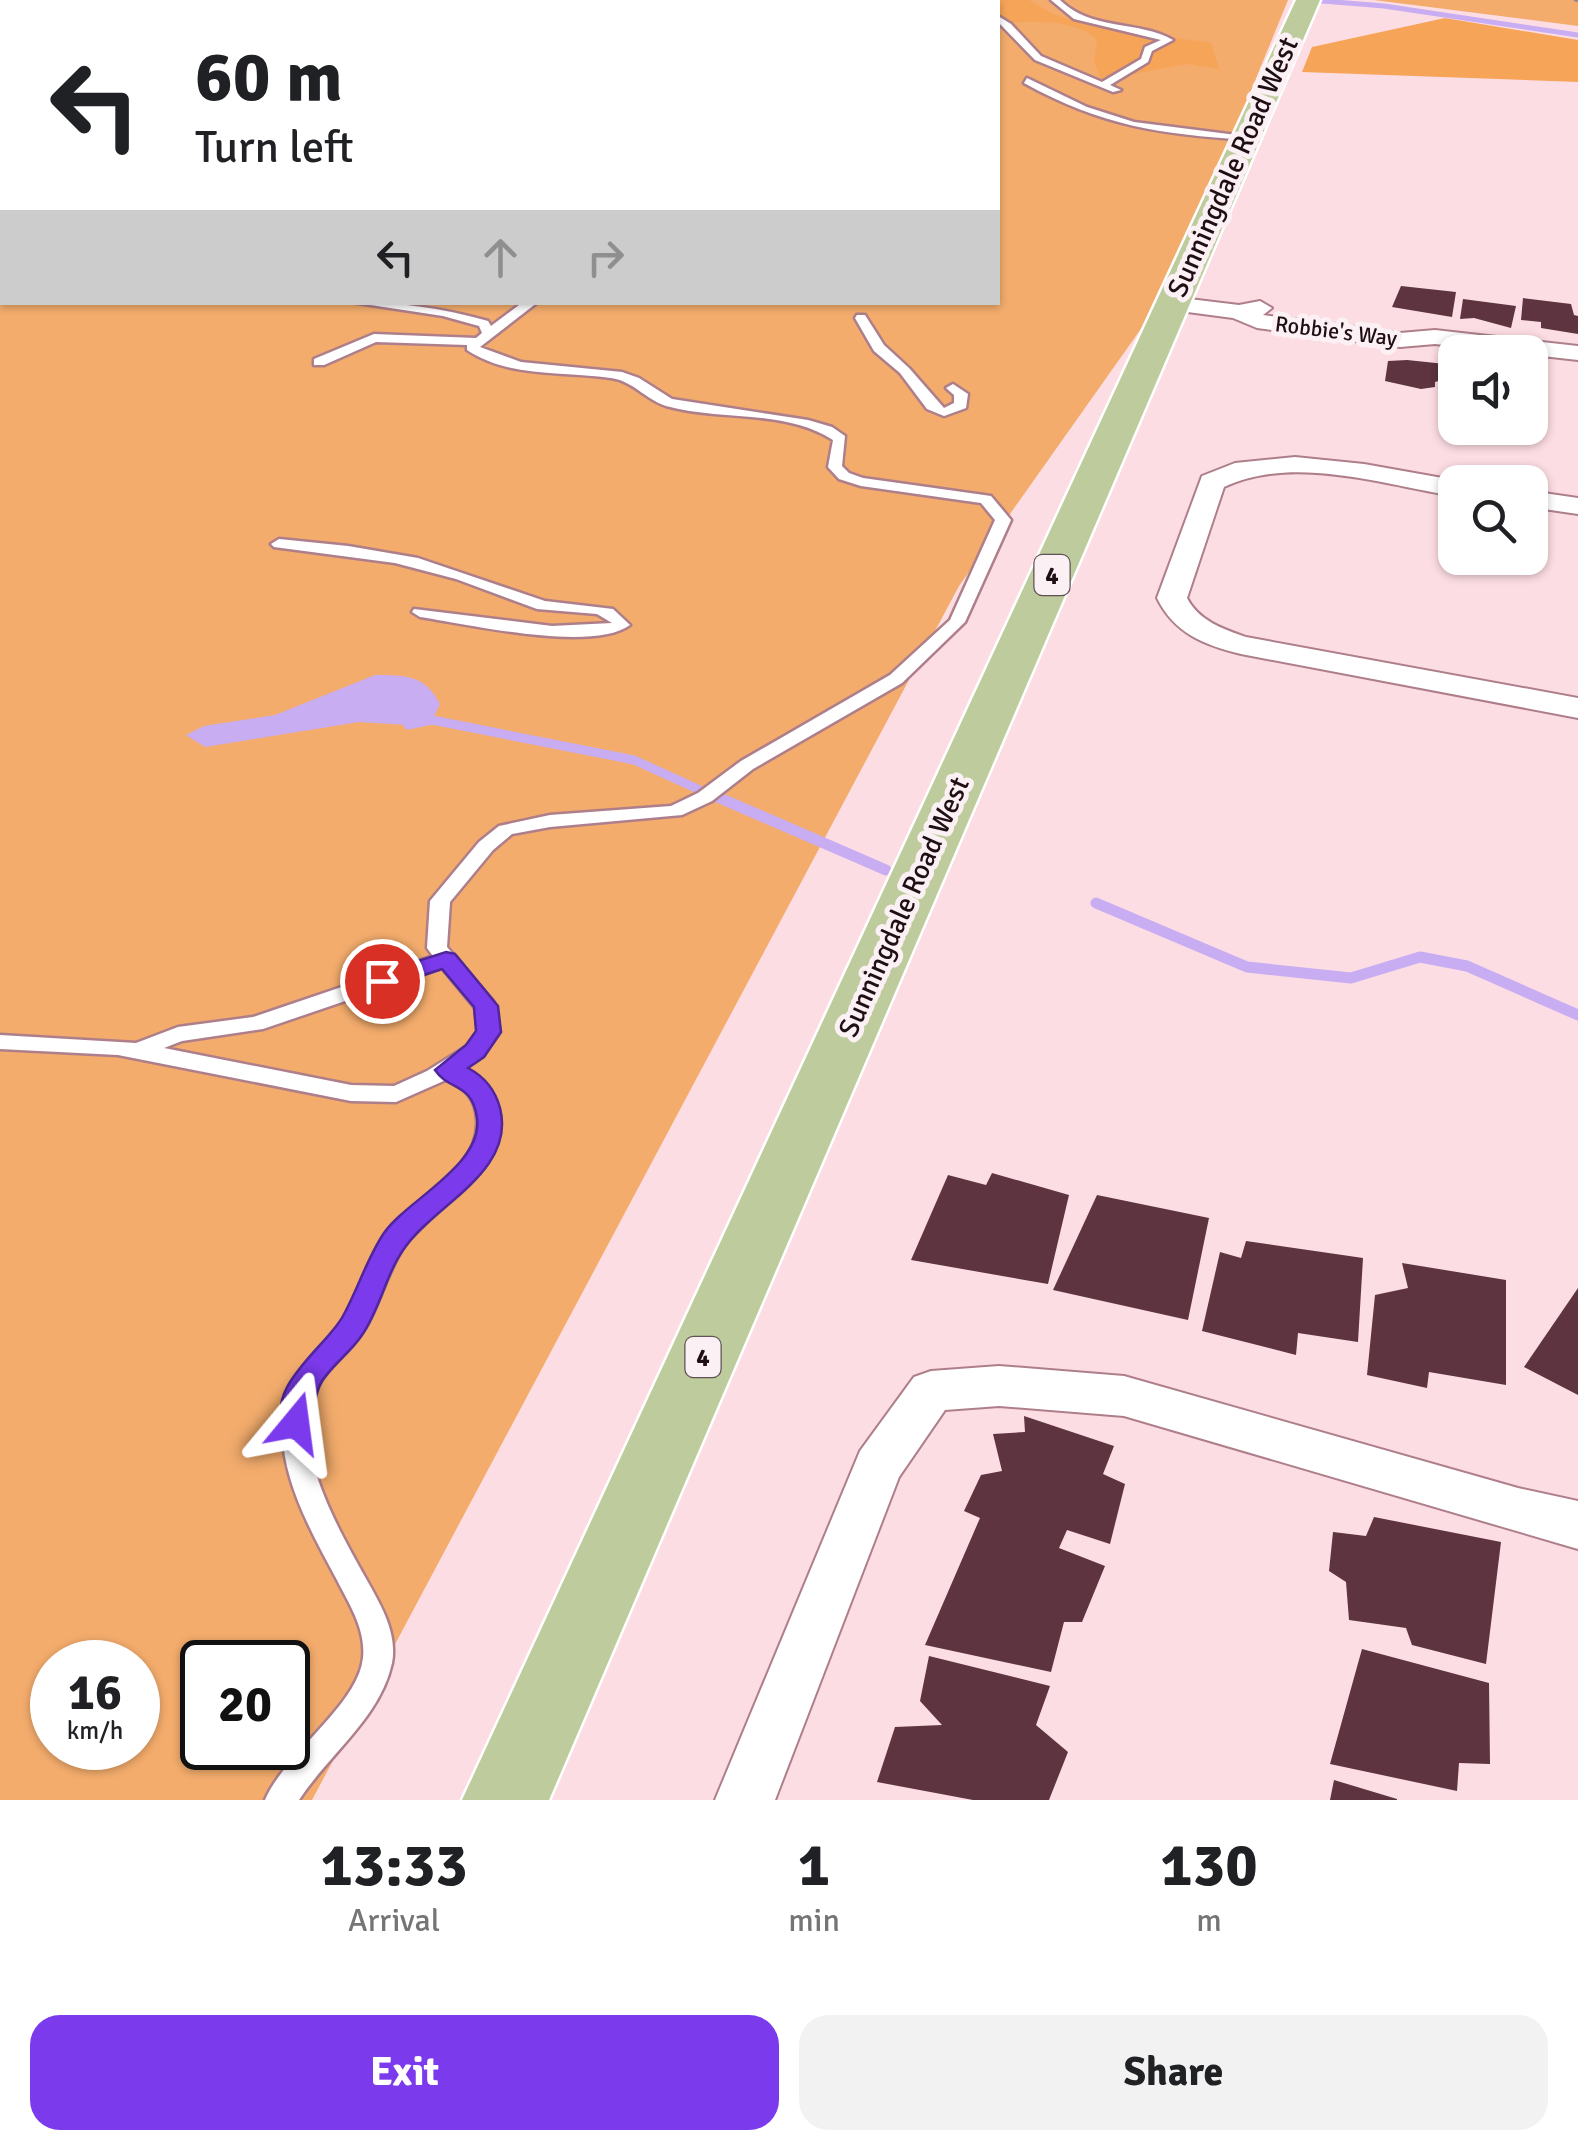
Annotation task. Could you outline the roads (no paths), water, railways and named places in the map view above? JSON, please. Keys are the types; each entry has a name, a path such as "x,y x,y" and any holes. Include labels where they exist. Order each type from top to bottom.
{"main road":[{"name":"Sunningdale Road West","path":"506,1800 1206,308 1247,137 1304,7"}],"street":[{"name":"Robbie's Way","path":"1206,308 1256,321 1400,340 1435,337 1578,354"},
{"path":"1438,486 1280,463 1240,467 1212,482 1172,598 1178,612 1193,626 1241,645 1578,708"},
{"path":"1548,502 1578,506"},
{"path":"745,1800 878,1466 932,1390 999,1386 1124,1396 1578,1526"}],"lane":[{"path":"1055,0 1071,14 1087,20 1169,40 1148,49 1146,60 1106,82"},
{"path":"1000,19 1013,26 1029,52 1118,91"},
{"path":"1027,80 1114,123 1150,130 1247,137"},
{"path":"1077,87 1093,84"},
{"path":"1045,91 1061,89"},
{"path":"379,305 466,317 484,324 483,337"},
{"path":"0,1042 118,1046 351,1094 396,1094 447,1070 475,1051 489,1032 486,1006 437,948 440,902 486,846 506,830 550,822 675,811 705,797 747,765 896,679 957,622 1003,520 986,499 861,482 844,476 835,467 840,439 825,429 664,400 625,376 484,356 472,347 528,305"},
{"path":"861,318 877,351 914,381 925,403 934,410 955,410 961,405 962,394 954,388"},
{"path":"319,362 374,338 483,337"},
{"path":"278,544 320,546 461,575 548,607 605,611 617,616 622,625 606,631 529,628 420,612"},
{"path":"138,1051 178,1034 255,1024 446,959"},
{"path":"281,1800 355,1705 376,1666 378,1645 374,1621 308,1488 294,1443 298,1402 311,1374 352,1328 395,1239 466,1172 486,1144 490,1122 484,1094 464,1076 447,1070"}],"waterway":[{"path":"1310,0 1384,6 1578,35"},
{"path":"408,725 432,720 634,760 711,795"},
{"path":"706,792 886,870"},
{"path":"1096,903 1247,967 1351,978 1420,957 1467,966 1578,1015"}]}
